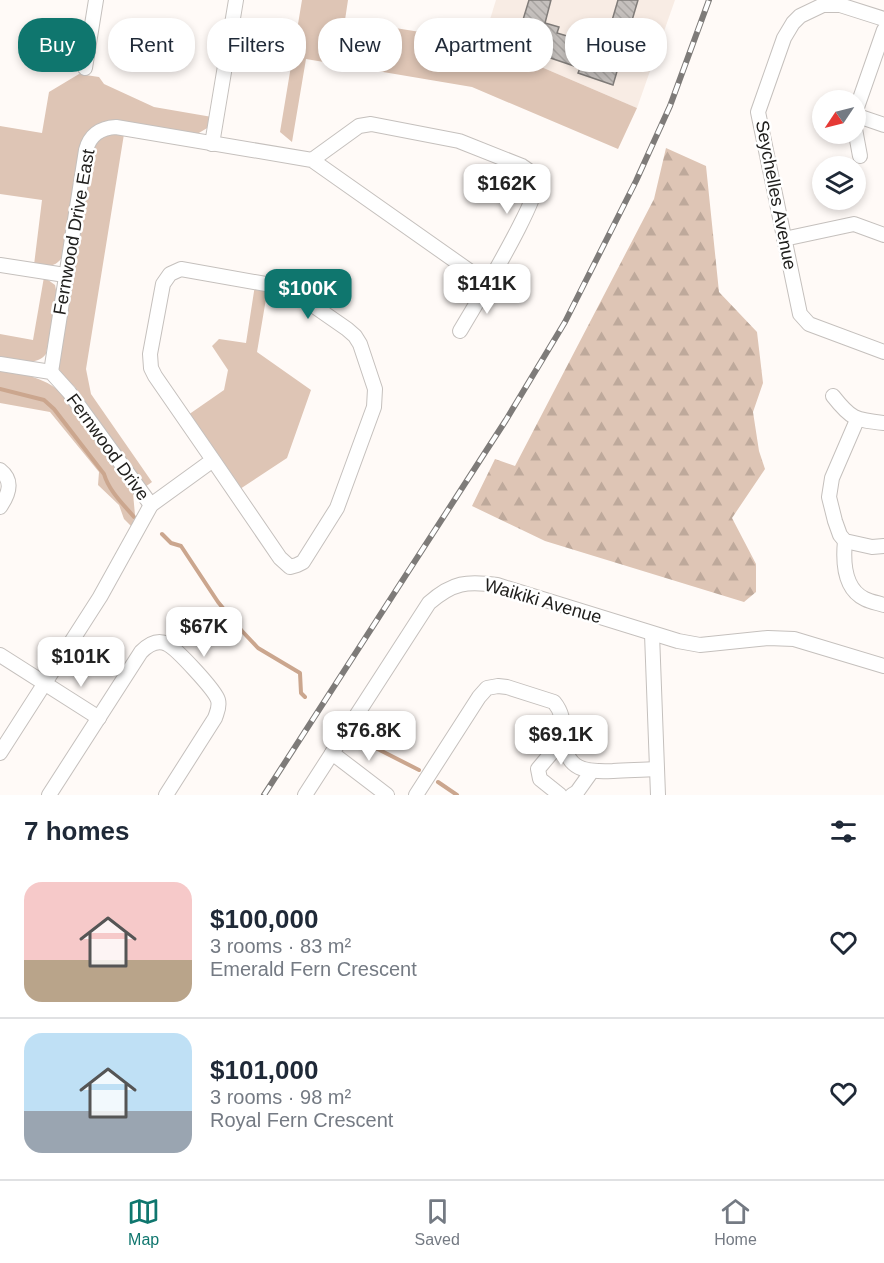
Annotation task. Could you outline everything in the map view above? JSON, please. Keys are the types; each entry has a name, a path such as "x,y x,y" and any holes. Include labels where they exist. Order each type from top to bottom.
{"street":[{"path":"93,18 96,0"},
{"path":"213,144 237,0"},
{"name":"Seychelles Avenue","path":"884,19 849,6 823,5 800,16 784,38 758,112 800,314 809,324 884,352"},
{"path":"863,90 884,30"},
{"path":"866,118 884,125"},
{"path":"460,331 488,284 504,256 535,192 536,184 531,172 511,161 459,141 371,124 359,126 312,160 488,284"},
{"name":"Fernwood Drive East","path":"51,372 86,150 89,140 94,135 101,130 116,128 312,160"},
{"path":"858,144 860,156"},
{"path":"784,239 854,224 884,235"},
{"path":"0,265 65,275"},
{"path":"181,269 288,288 355,336 375,389 374,407 337,508 303,562 297,566 290,567 280,558 213,460 155,376 150,363 163,284 170,274 181,269"},
{"path":"0,364 51,372"},
{"name":"Fernwood Drive","path":"0,753 100,597 150,505 69,392 51,372"},
{"path":"833,396 842,408 857,420 884,423"},
{"path":"857,420 832,478 829,491 835,521 845,541 872,547 884,546"},
{"path":"150,505 213,460"},
{"path":"0,470 8,478 9,485 9,491 0,507"},
{"path":"845,541 844,566 849,582 856,593 864,599 884,605"},
{"name":"Waikiki Avenue","path":"305,795 429,603 441,592 466,582 497,585 652,634 700,645 768,638 794,639 884,666"},
{"path":"652,634 658,795"},
{"path":"49,795 141,652 147,645 156,643 167,644 176,650 218,698 218,710 166,795"},
{"path":"0,655 99,718"},
{"path":"416,795 487,688 498,686 554,702 560,709 563,719 566,752 572,763 583,770 656,769"},
{"path":"560,795 540,778 538,769 564,738"},
{"path":"332,753 387,795"},
{"path":"572,795 577,792 592,771"}],"shaded area":[{"path":"496,0 675,0 667,23 667,18 565,18 565,72 650,72 637,108 553,72 553,18 490,18"}],"green space":[{"path":"302,0 348,0 345,18 318,18 318,61 306,59 306,18 299,18"},
{"path":"402,29 414,31 414,72 553,72 637,108 618,149 472,87 383,72 402,72"},
{"path":"290,72 304,72 292,142 280,132"},
{"path":"79,74 99,77 104,84 154,107 212,117 209,127 197,134 93,128 64,254 58,262 51,266 34,265 42,200 0,194 0,126 42,133 49,92"},
{"path":"111,133 124,134 86,369 91,394 152,482 145,487 75,387 63,376 58,367 93,148 100,138"},
{"path":"666,148 706,166 719,292 757,332 763,383 753,412 759,451 765,469 732,518 756,564 756,592 744,602 545,541 472,506 495,459 515,466 654,199"},
{"path":"44,277 55,285 57,295 46,354 31,362 0,357 0,334 33,340"},
{"path":"255,285 268,287 257,352 311,390 287,458 240,489 188,415 224,390 228,370 212,346 219,339 246,343"},
{"path":"0,370 44,381 66,397 133,493 135,515 132,527 124,519 119,505 98,485 99,472 50,412 0,403"}],"building":[{"path":"529,0 551,0 546,18 524,18"},
{"path":"618,0 638,0 633,18 613,18"},
{"path":"553,25 559,27 557,33 565,35 565,63 553,59"},
{"path":"578,72 617,72 613,85"}],"waterway":[{"path":"0,389 44,400 54,409 134,517"},
{"path":"162,534 171,543 181,546 218,602 258,648 300,673 301,693 305,697"},
{"path":"360,740 419,770"},
{"path":"438,782 457,795"}],"railway":[{"path":"264,795 506,420 565,322 636,181 670,106 709,0"}]}
